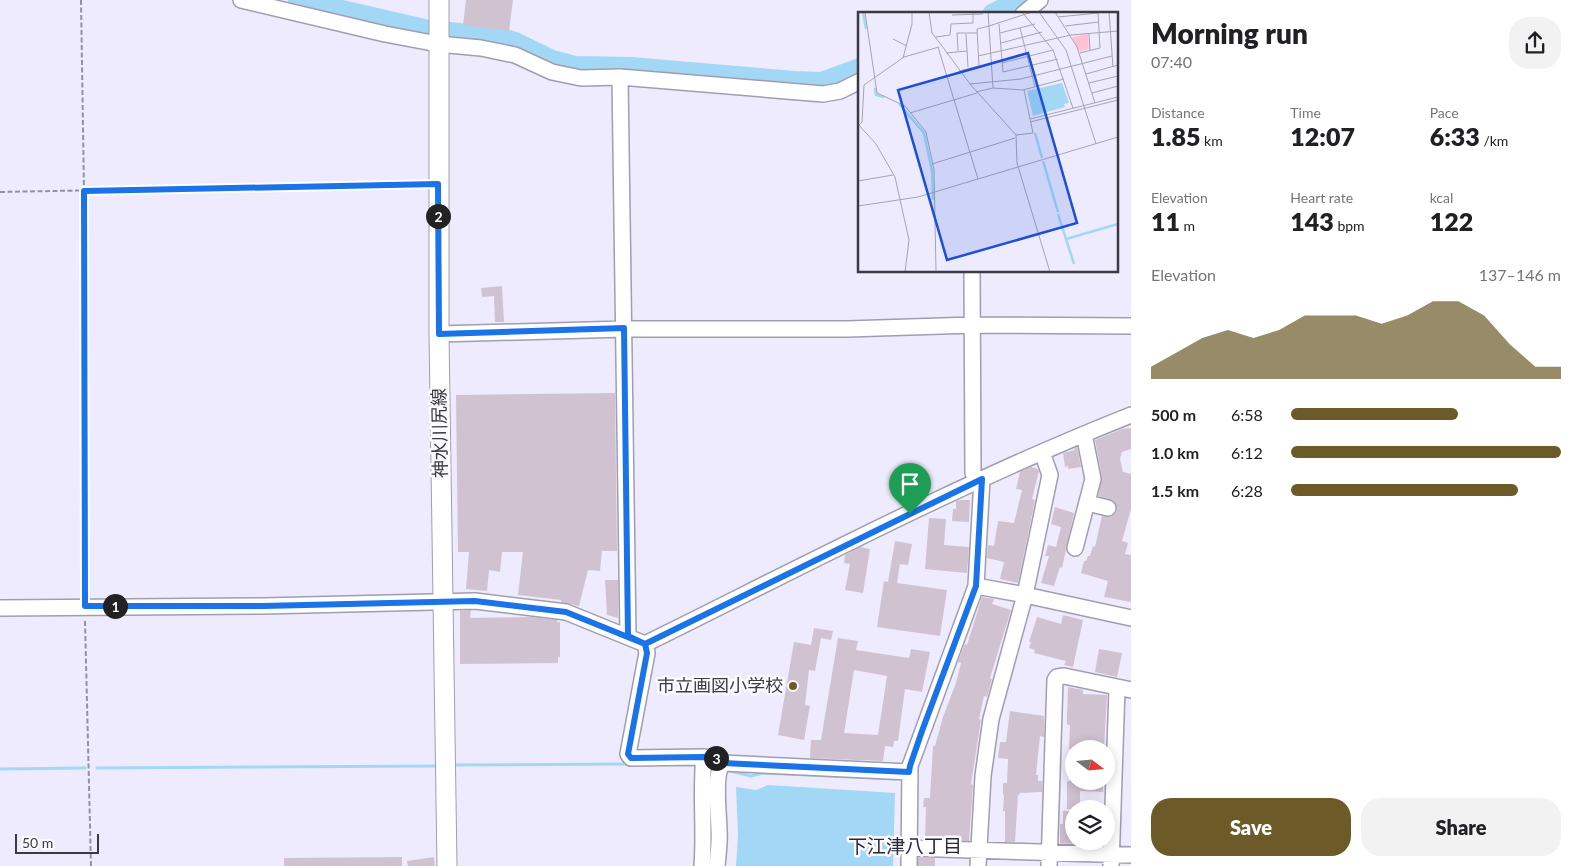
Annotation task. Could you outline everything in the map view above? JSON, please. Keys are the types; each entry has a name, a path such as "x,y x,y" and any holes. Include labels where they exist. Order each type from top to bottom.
{"main road":[{"name":"神水川尻線","path":"439,0 439,334 447,866"}],"street":[{"path":"241,0 385,34 438,35 481,48 515,55 552,72 580,78 620,77 823,94 840,91 858,82"},
{"path":"1025,12 1040,0"},
{"path":"620,77 628,636"},
{"path":"909,866 909,772 976,586 979,480 973,473 972,272"},
{"path":"439,334 624,328 847,329 972,325 1131,326"},
{"path":"645,644 979,480 1131,415"},
{"path":"1076,548 1093,479 1084,434"},
{"path":"978,859 983,776 990,719 1025,595 1050,475 1042,452"},
{"path":"1087,503 1108,508"},
{"path":"976,586 1131,618"},
{"path":"0,608 263,606 475,601 566,612 645,644"},
{"path":"645,644 647,653 628,756 632,758 704,757 716,758 723,763 909,772"},
{"path":"1049,859 1055,680 1057,676 1064,676 1124,689 1112,860"},
{"path":"702,866 704,832 702,780 704,757"},
{"path":"717,866 719,829 717,788 720,766 723,763"},
{"path":"909,848 978,859 1112,860 1131,855"}],"path":[{"path":"81,0 84,191 85,606 91,866"},
{"path":"0,192 438,184"}],"water":[{"path":"768,785 895,793 893,866 736,866 738,835 736,787 756,790"}],"building":[{"path":"466,0 513,0 509,31 463,25"},
{"path":"502,286 504,322 495,322 494,296 482,297 481,288"},
{"path":"615,393 617,551 602,551 600,571 588,570 579,606 561,602 561,600 518,595 523,552 502,552 500,572 489,570 487,591 466,589 469,552 458,552 456,395"},
{"path":"1131,428 1131,449 1122,452 1120,459 1123,472 1131,474 1131,509 1122,541 1128,543 1125,554 1131,555 1131,602 1104,597 1108,581 1081,573 1084,561 1090,556 1093,546 1095,547 1102,516 1111,517 1117,510 1114,501 1098,496 1102,478 1095,440 1122,429"},
{"path":"1077,447 1081,467 1068,469 1068,466 1065,467 1063,453 1075,450 1074,448"},
{"path":"1031,467 1039,471 1032,499 1035,500 1018,583 1000,579 1004,562 987,558 988,545 994,546 998,521 1014,523 1022,490 1016,489 1020,472"},
{"path":"970,500 969,522 952,521 953,509 956,509 956,501"},
{"path":"1055,507 1074,513 1062,568 1060,567 1054,586 1041,583 1049,556 1045,556 1048,545 1056,547 1061,527 1051,524"},
{"path":"929,518 946,519 944,545 969,547 967,573 925,569"},
{"path":"895,541 912,544 908,565 900,564 897,583 947,590 940,636 877,627 884,581 888,582"},
{"path":"860,547 870,549 863,593 845,590 850,564 844,563 845,555"},
{"path":"605,580 618,580 618,618 607,615"},
{"path":"982,597 994,599 992,604 1011,610 990,678 992,679 987,697 984,696 979,719 981,720 971,784 973,785 969,841 925,839 926,807 923,807 924,798 930,798 933,746 935,746 943,717 956,683 961,663 958,662 965,644 967,645"},
{"path":"471,610 470,618 531,617 557,620 557,622 560,622 560,657 558,657 558,663 460,664 460,611"},
{"path":"1063,615 1083,620 1073,667 1064,665 1066,661 1034,653 1035,650 1029,648 1037,617 1061,624"},
{"path":"814,628 833,631 831,640 821,638 815,671 809,670 805,705 810,706 804,740 778,735 794,642 811,645"},
{"path":"838,638 858,641 856,650 909,658 911,649 930,652 922,692 905,689 898,741 894,741 893,747 885,746 883,761 810,758 811,740 821,740","holes":["854,670 887,676 878,735 844,733"]},
{"path":"1099,649 1122,653 1117,677 1095,672"},
{"path":"1068,687 1083,690 1083,694 1107,695 1104,740 1069,740 1070,725 1067,725"},
{"path":"1010,711 1044,716 1044,737 1040,736 1036,775 1038,775 1038,781 1042,781 1042,792 1020,793 1018,795 1015,842 1005,842 1003,783 1007,783 1008,759 998,758 1000,742 1006,742"},
{"path":"1067,790 1103,790 1103,792 1080,791 1080,800 1067,800"},
{"path":"1063,811 1065,811 1065,843 1060,843 1060,824 1063,824"},
{"path":"402,857 402,866 284,866 284,858"},
{"path":"434,857 435,866 408,866 407,861"},
{"path":"918,858 935,858 935,866 918,866"}],"waterway":[{"path":"298,0 429,30 500,37 552,60 575,66 631,67 822,82 858,69"},
{"path":"996,12 1019,0"},
{"path":"454,765 628,764"},
{"path":"680,765 697,765"},
{"path":"97,768 437,766"},
{"path":"0,769 85,768"},
{"path":"730,771 751,776 763,773 896,779"}],"place":[{"name":"市立画図小学校","path":"793,686"}],"district":[{"name":"下江津八丁目","path":"905,846"}],"route":[{"path":"910,514 645,644 566,612 475,601 263,606 85,606 84,191 438,184 439,334 624,328 628,636 645,644 647,653 628,754 631,758 704,757 716,758 723,763 909,772 922,731 976,586 982,479 910,514"}]}
